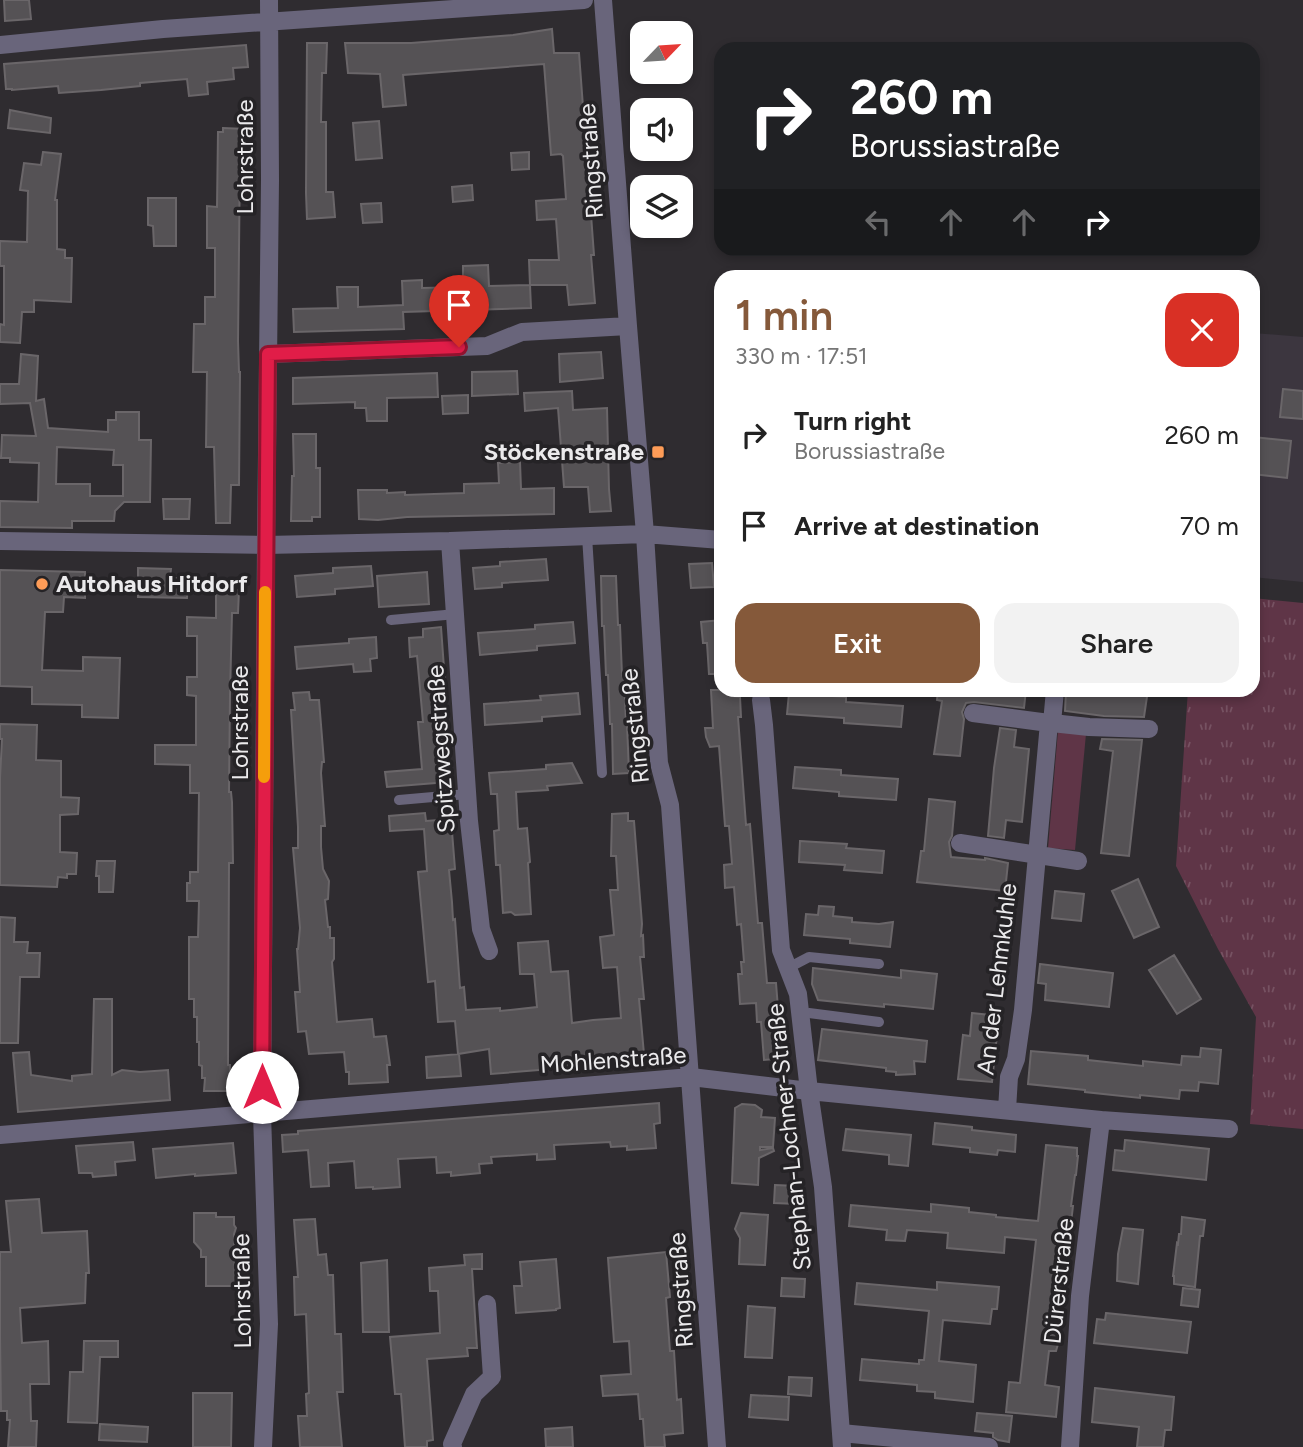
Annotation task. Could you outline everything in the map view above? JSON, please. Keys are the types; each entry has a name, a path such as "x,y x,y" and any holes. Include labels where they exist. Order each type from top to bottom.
{"street":[{"name":"Lohrstraße","path":"263,1447 269,1324 262,1114 270,194 269,0"},
{"path":"0,45 453,5 584,0"},
{"name":"Ringstraße","path":"603,0 645,534 659,763 670,805 717,1447"},
{"path":"268,354 487,346 523,331 628,326"},
{"path":"0,541 265,545 645,534 714,539"},
{"name":"Spitzwegstraße","path":"450,541 467,794 481,929 489,951"},
{"name":"An der Lehmkuhle","path":"1007,1110 1009,1077 1016,1059 1023,1010 1054,697"},
{"name":"Stephan-Lochner-Straße","path":"761,699 781,950 798,994 823,1187 842,1440"},
{"path":"973,713 1089,727 1149,729"},
{"name":"An der Lehmkuhle","path":"960,843 1078,861"},
{"name":"Mohlenstraße","path":"0,1135 691,1077 1101,1120 1229,1129"},
{"name":"Dürerstraße","path":"1070,1447 1080,1296 1101,1120"},
{"path":"453,1447 474,1395 492,1377 487,1304"},
{"path":"842,1440 989,1447"}],"lane":[{"path":"587,536 602,773"},
{"path":"391,620 456,614"},
{"path":"399,800 467,794"},
{"path":"788,968 809,957 879,964"},
{"path":"801,1015 809,1013 879,1022"}],"shaded area":[{"path":"1260,334 1303,337 1303,582 1260,578"}],"green space":[{"path":"1260,599 1303,603 1303,1129 1250,1124 1256,1017 1176,866 1188,697 1260,697"},
{"path":"1058,731 1086,734 1075,850 1048,848"}],"building":[{"path":"4,0 29,0 31,19 5,21"},
{"path":"552,29 554,53 579,53 595,303 569,305 567,285 530,285 529,260 559,260 556,219 537,220 536,201 566,199 563,156 551,155 544,64 403,75 406,105 383,107 380,74 348,73 345,43 411,43 513,35"},
{"path":"307,43 327,43 326,73 322,73 321,122 326,122 326,192 333,192 335,217 307,219"},
{"path":"246,45 248,67 233,68 234,79 207,82 208,94 189,96 187,79 59,93 58,86 6,89 4,64"},
{"path":"10,110 51,118 50,133 8,128"},
{"path":"379,121 382,158 356,160 353,123"},
{"path":"223,128 245,129 245,158 240,158 239,485 231,485 230,523 216,523 214,447 206,447 207,372 193,372 194,324 205,324 205,297 215,297 215,248 207,248 207,206 217,207 218,132 223,132"},
{"path":"43,152 61,154 55,200 57,249 65,250 65,258 72,258 71,302 34,300 34,312 22,312 20,343 0,342 0,324 4,325 4,266 0,266 0,241 27,242 28,191 20,190 24,163 41,165"},
{"path":"529,152 529,169 512,170 511,153"},
{"path":"472,185 473,200 453,202 452,187"},
{"path":"148,198 176,198 176,246 154,246 153,226 148,225"},
{"path":"381,203 382,222 363,223 361,204"},
{"path":"488,265 489,286 530,285 531,308 403,312 404,329 294,332 293,309 338,308 337,287 358,287 358,307 403,305 402,281 422,280 422,288 463,287 463,266"},
{"path":"601,352 603,378 560,382 559,354"},
{"path":"21,354 38,356 36,401 44,399 48,428 108,432 108,420 116,420 116,412 139,412 139,440 151,440 150,502 124,502 115,511 114,521 72,521 72,528 0,527 0,501 38,502 39,463 10,462 10,458 1,458 2,435 36,436 30,403 0,404 0,384 19,384","holes":["57,447 114,450 113,465 123,465 123,496 90,496 90,484 56,484"]},
{"path":"517,371 518,394 472,396 472,372"},
{"path":"437,373 438,397 387,398 387,421 367,421 366,408 355,408 355,402 293,404 293,378"},
{"path":"1283,389 1303,391 1303,419 1280,417"},
{"path":"572,391 573,410 607,408 611,511 590,512 588,487 564,487 558,408 525,411 524,393"},
{"path":"468,395 468,413 443,414 442,396"},
{"path":"293,434 316,434 316,468 320,468 320,517 312,517 312,521 291,521"},
{"path":"1260,438 1291,441 1287,478 1260,475"},
{"path":"520,462 521,489 554,488 554,514 359,519 358,490 387,490 387,493 405,492 405,495 464,493 464,484 499,483 498,463"},
{"path":"163,499 190,499 189,519 164,519"},
{"path":"546,559 548,580 502,583 502,587 475,589 473,568 500,566 500,562"},
{"path":"712,563 714,587 691,588 689,564"},
{"path":"371,566 373,586 335,589 335,594 297,597 295,576 333,573 333,568"},
{"path":"138,568 171,569 170,578 188,578 187,598 138,597"},
{"path":"0,570 85,572 85,598 64,597 63,612 45,612 42,670 83,671 83,657 120,658 118,718 82,717 82,705 32,704 32,687 0,686"},
{"path":"427,572 429,604 379,607 377,576"},
{"path":"601,576 616,576 629,773 613,774"},
{"path":"216,590 239,590 238,613 232,613 230,695 229,792 232,802 233,863 229,863 230,1091 204,1091 205,1078 202,1078 202,1066 199,1065 197,1017 194,1017 194,999 189,999 189,937 198,937 199,901 187,901 187,883 190,883 190,872 198,872 199,793 190,793 190,765 155,764 155,745 196,745 196,696 187,695 187,677 197,677 197,636 187,636 187,617 216,618"},
{"path":"714,621 714,674 709,674 707,643 703,643 701,622"},
{"path":"573,622 575,643 537,646 537,650 480,655 478,633 535,629 535,625"},
{"path":"441,627 445,682 441,682 444,720 440,720 443,767 447,767 448,782 387,787 385,772 422,769 418,722 423,722 417,656 410,657 409,638 423,637 423,629"},
{"path":"376,637 377,658 370,659 371,671 354,672 353,664 297,669 295,647 349,643 349,639"},
{"path":"711,690 714,690 714,697 740,697 741,717 738,717 746,825 750,824 758,923 762,923 767,983 776,983 786,1058 764,1060 761,1022 757,1022 756,1003 740,1004 738,974 742,974 741,962 744,962 741,924 737,925 734,887 725,888 724,865 732,864 729,826 725,826 719,746 710,747 706,737 705,728 713,728"},
{"path":"309,692 310,700 319,700 325,826 321,826 321,847 323,869 329,881 328,899 325,900 330,938 334,938 332,962 337,1022 372,1019 374,1037 386,1036 390,1065 387,1065 388,1082 349,1084 344,1052 309,1054 306,1031 298,1032 295,992 300,992 297,949 300,928 293,848 298,848 298,827 291,710 295,710 293,693"},
{"path":"578,693 580,714 542,717 542,721 485,725 484,704 541,700 540,696"},
{"path":"789,697 846,697 846,702 903,706 901,727 844,723 844,718 787,714"},
{"path":"937,697 1025,697 1024,708 966,703 962,712 964,719 960,756 934,754 942,701 937,700"},
{"path":"1066,697 1147,697 1144,717 1065,711"},
{"path":"0,724 37,725 36,760 61,761 61,797 79,798 78,814 60,815 60,852 77,853 76,874 67,874 67,878 58,877 57,887 0,885"},
{"path":"1000,728 1016,730 1014,747 1029,749 1022,822 1006,820 1004,838 988,836"},
{"path":"1102,739 1142,740 1129,856 1101,853 1113,751 1100,749"},
{"path":"572,763 582,783 547,786 548,790 516,792 518,829 527,828 531,914 503,913 500,865 496,865 494,831 499,830 497,794 491,794 489,773 546,769 546,765"},
{"path":"795,767 841,770 841,775 898,779 896,800 839,796 839,792 793,788"},
{"path":"929,799 955,802 949,842 951,857 985,858 1008,863 1005,891 917,882 921,851 924,851"},
{"path":"425,813 426,821 451,819 455,869 449,870 460,988 464,987 466,1010 500,1008 500,1011 537,1007 534,974 520,974 518,943 548,941 551,972 568,971 572,1023 621,1018 617,967 603,968 600,937 614,935 610,890 618,890 616,856 611,856 612,814 628,813 628,821 634,821 641,936 643,935 644,957 640,957 644,999 639,999 644,1054 587,1059 588,1066 491,1074 489,1049 458,1054 455,1021 438,1022 435,981 428,982 418,872 427,871 424,829 390,831 389,816"},
{"path":"800,841 847,844 846,848 884,851 882,873 844,870 845,865 799,862"},
{"path":"97,861 115,861 113,892 99,892"},
{"path":"1138,879 1159,927 1134,938 1112,891"},
{"path":"1055,891 1084,894 1081,921 1052,918"},
{"path":"819,906 834,907 833,916 852,918 852,922 893,922 890,947 850,943 850,939 804,935 806,914 818,915"},
{"path":"0,917 15,918 14,942 28,942 27,953 40,953 39,977 20,977 18,1043 0,1043"},
{"path":"1174,955 1201,999 1177,1014 1149,970"},
{"path":"1040,964 1113,973 1109,1007 1045,1000 1046,984 1038,983"},
{"path":"813,968 901,978 901,970 937,974 933,1009 818,1000 812,984"},
{"path":"94,999 112,999 112,1075 122,1070 168,1070 170,1100 18,1112 13,1053 29,1052 31,1075 72,1081 72,1076 92,1074"},
{"path":"972,1013 999,1016 992,1082 958,1079 963,1035 970,1036"},
{"path":"822,1029 927,1041 925,1062 914,1061 915,1074 896,1075 896,1072 886,1071 886,1068 818,1060"},
{"path":"1201,1048 1221,1050 1218,1084 1199,1082 1198,1091 1180,1090 1179,1099 1140,1095 1140,1098 1028,1084 1031,1051 1088,1056 1088,1060 1143,1066 1143,1061 1181,1065 1182,1056 1200,1057"},
{"path":"459,1054 461,1076 427,1078 426,1057"},
{"path":"659,1103 660,1123 654,1124 656,1148 627,1150 627,1146 611,1147 610,1142 554,1145 555,1159 537,1160 537,1154 491,1157 492,1163 479,1164 480,1173 451,1176 451,1172 437,1173 436,1157 398,1159 400,1187 356,1188 354,1161 328,1163 329,1186 311,1187 308,1150 283,1152 282,1135 298,1134 298,1131"},
{"path":"742,1104 755,1105 762,1110 761,1117 775,1118 773,1147 760,1147 760,1150 773,1148 774,1151 759,1158 758,1185 732,1183 735,1108"},
{"path":"935,1123 1016,1135 1015,1152 998,1150 997,1155 970,1152 970,1148 933,1144"},
{"path":"846,1129 911,1135 908,1166 889,1164 889,1155 843,1150"},
{"path":"1125,1140 1209,1149 1206,1180 1113,1170 1115,1150 1124,1151"},
{"path":"133,1142 135,1160 115,1162 116,1175 93,1177 92,1173 79,1173 76,1146"},
{"path":"233,1143 236,1173 156,1178 153,1149"},
{"path":"1046,1145 1077,1148 1078,1156 1058,1344 1056,1351 1049,1351 1045,1385 1059,1387 1056,1417 1006,1412 1009,1382 1020,1383 1036,1240 1005,1237 1004,1253 947,1248 948,1233 907,1230 905,1241 886,1240 887,1230 849,1226 851,1205 931,1212 931,1204 969,1208 969,1212 996,1217 1038,1221"},
{"path":"775,1185 797,1186 797,1204 774,1203"},
{"path":"39,1199 42,1233 87,1231 89,1273 86,1273 85,1303 20,1308 22,1343 48,1341 49,1384 30,1384 31,1421 37,1421 36,1447 8,1447 10,1420 7,1420 7,1411 1,1411 0,1335 0,1252 11,1252 6,1201"},
{"path":"194,1213 216,1213 216,1217 234,1217 235,1286 206,1286 206,1257 201,1257 201,1250 194,1242"},
{"path":"741,1213 768,1215 765,1265 739,1264 740,1238 735,1229"},
{"path":"1182,1217 1205,1220 1203,1236 1200,1236 1195,1287 1174,1284"},
{"path":"315,1219 318,1255 326,1254 328,1275 333,1275 335,1334 341,1334 343,1392 337,1392 342,1447 300,1447 298,1416 307,1416 306,1394 309,1393 306,1314 295,1315 294,1277 298,1277 294,1220"},
{"path":"1123,1228 1143,1230 1138,1284 1117,1281"},
{"path":"666,1252 670,1297 666,1298 670,1351 674,1351 677,1400 681,1399 683,1433 664,1435 665,1447 645,1447 638,1394 603,1396 601,1376 631,1374 629,1341 614,1342 608,1258"},
{"path":"482,1254 482,1269 472,1269 477,1348 467,1348 468,1356 427,1359 433,1440 427,1441 427,1447 405,1447 401,1394 395,1394 390,1337 440,1333 438,1291 430,1291 429,1268 465,1265 464,1255"},
{"path":"556,1259 560,1308 516,1313 514,1286 522,1286 520,1262"},
{"path":"387,1260 389,1332 363,1332 361,1263"},
{"path":"782,1278 805,1279 804,1297 781,1296"},
{"path":"937,1282 999,1287 997,1309 992,1309 990,1324 943,1320 939,1361 976,1365 973,1402 935,1398 935,1392 917,1391 917,1385 860,1380 862,1359 919,1364 919,1360 924,1360 929,1311 855,1304 857,1283 937,1290"},
{"path":"1183,1288 1200,1290 1198,1307 1181,1305"},
{"path":"748,1306 775,1308 772,1358 745,1357"},
{"path":"1106,1313 1191,1322 1187,1353 1094,1343 1097,1319 1105,1320"},
{"path":"84,1341 118,1341 118,1357 100,1357 97,1423 68,1422 70,1372 83,1372"},
{"path":"789,1377 812,1378 811,1396 788,1394"},
{"path":"1095,1388 1174,1397 1171,1430 1165,1430 1163,1447 1137,1447 1139,1427 1092,1422"},
{"path":"193,1393 232,1393 231,1447 193,1447"},
{"path":"751,1395 789,1397 788,1420 749,1417"},
{"path":"977,1413 1012,1416 1009,1442 998,1440 993,1437 993,1433 975,1431"},
{"path":"100,1424 148,1427 147,1442 99,1440"},
{"path":"572,1427 573,1447 546,1447 545,1429"}],"slow traffic":[{"path":"264,777 265,592"}],"place":[{"name":"Stöckenstraße","path":"658,452"},
{"name":"Autohaus Hitdorf","path":"42,584"}],"route":[{"path":"262,1087 268,354 459,347"}]}
